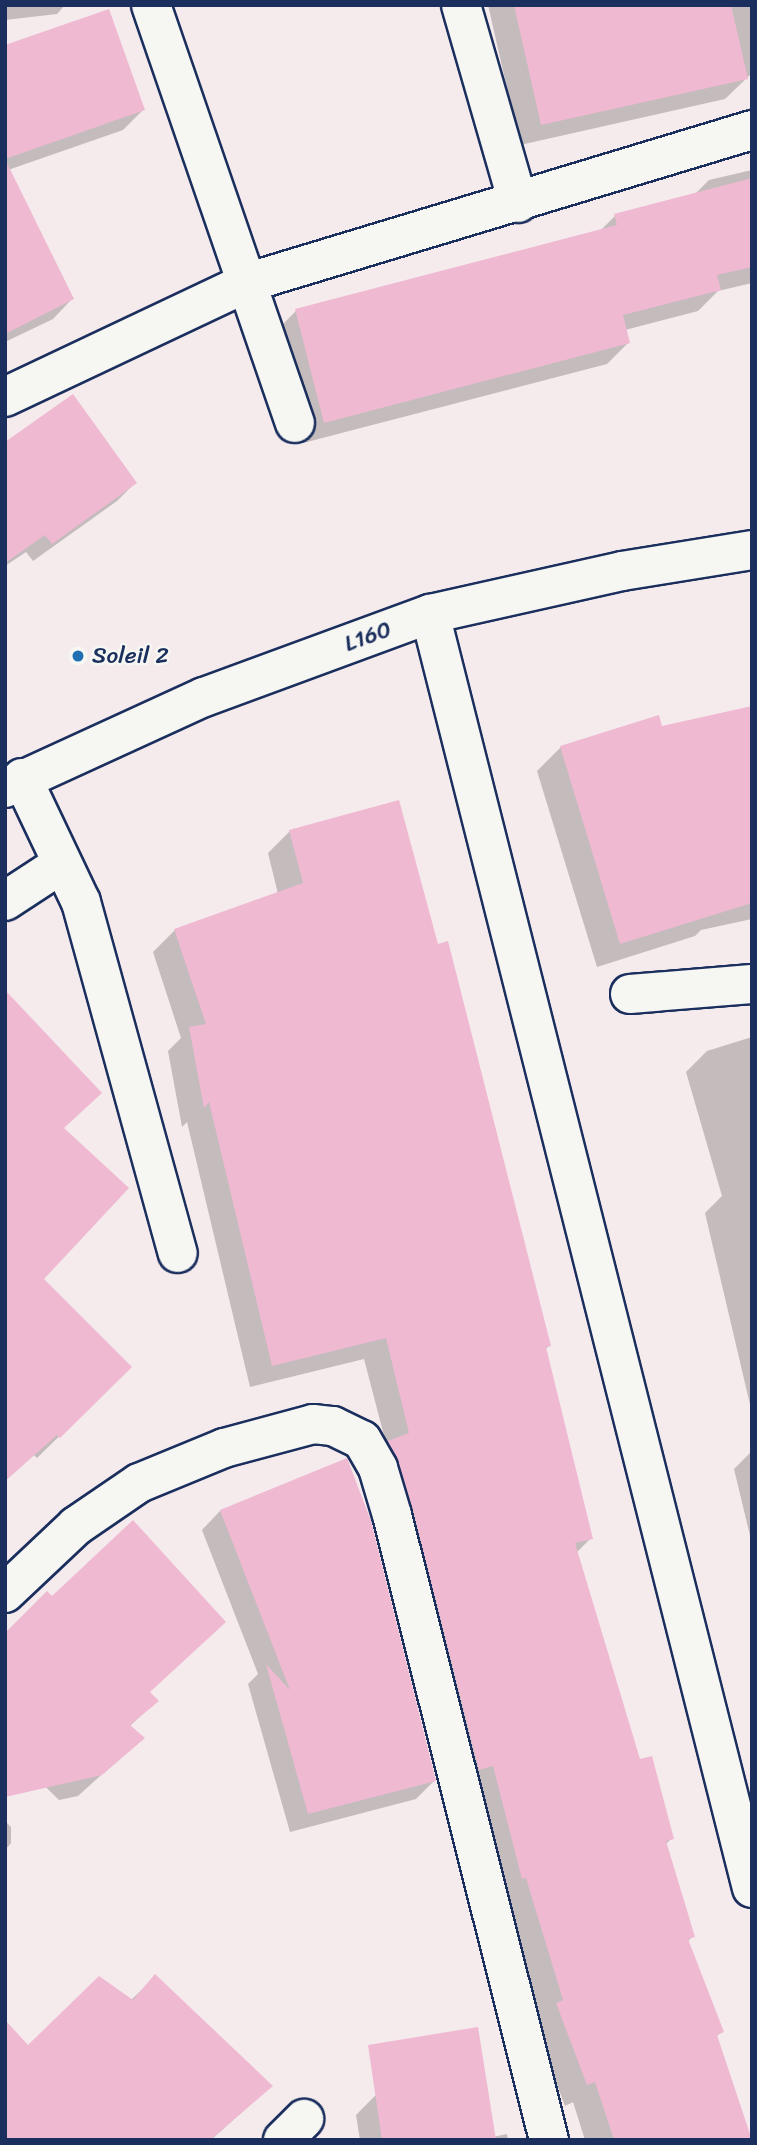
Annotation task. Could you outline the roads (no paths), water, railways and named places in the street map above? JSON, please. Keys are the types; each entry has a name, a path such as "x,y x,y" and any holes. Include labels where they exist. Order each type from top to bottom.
{"street":[{"path":"151,5 295,423"},
{"path":"461,5 518,202"},
{"path":"5,397 246,283 752,130"},
{"name":"L160","path":"13,783 204,697 430,614 622,571 752,550"},
{"path":"430,614 752,1888"},
{"path":"13,783 80,902 178,1253"},
{"path":"5,901 60,865"},
{"path":"631,994 752,984"},
{"path":"5,1593 76,1526 139,1483 224,1448 313,1424 333,1426 362,1440 378,1468 392,1515 549,2140"}],"place":[{"name":"Soleil 2","path":"78,656"}]}
